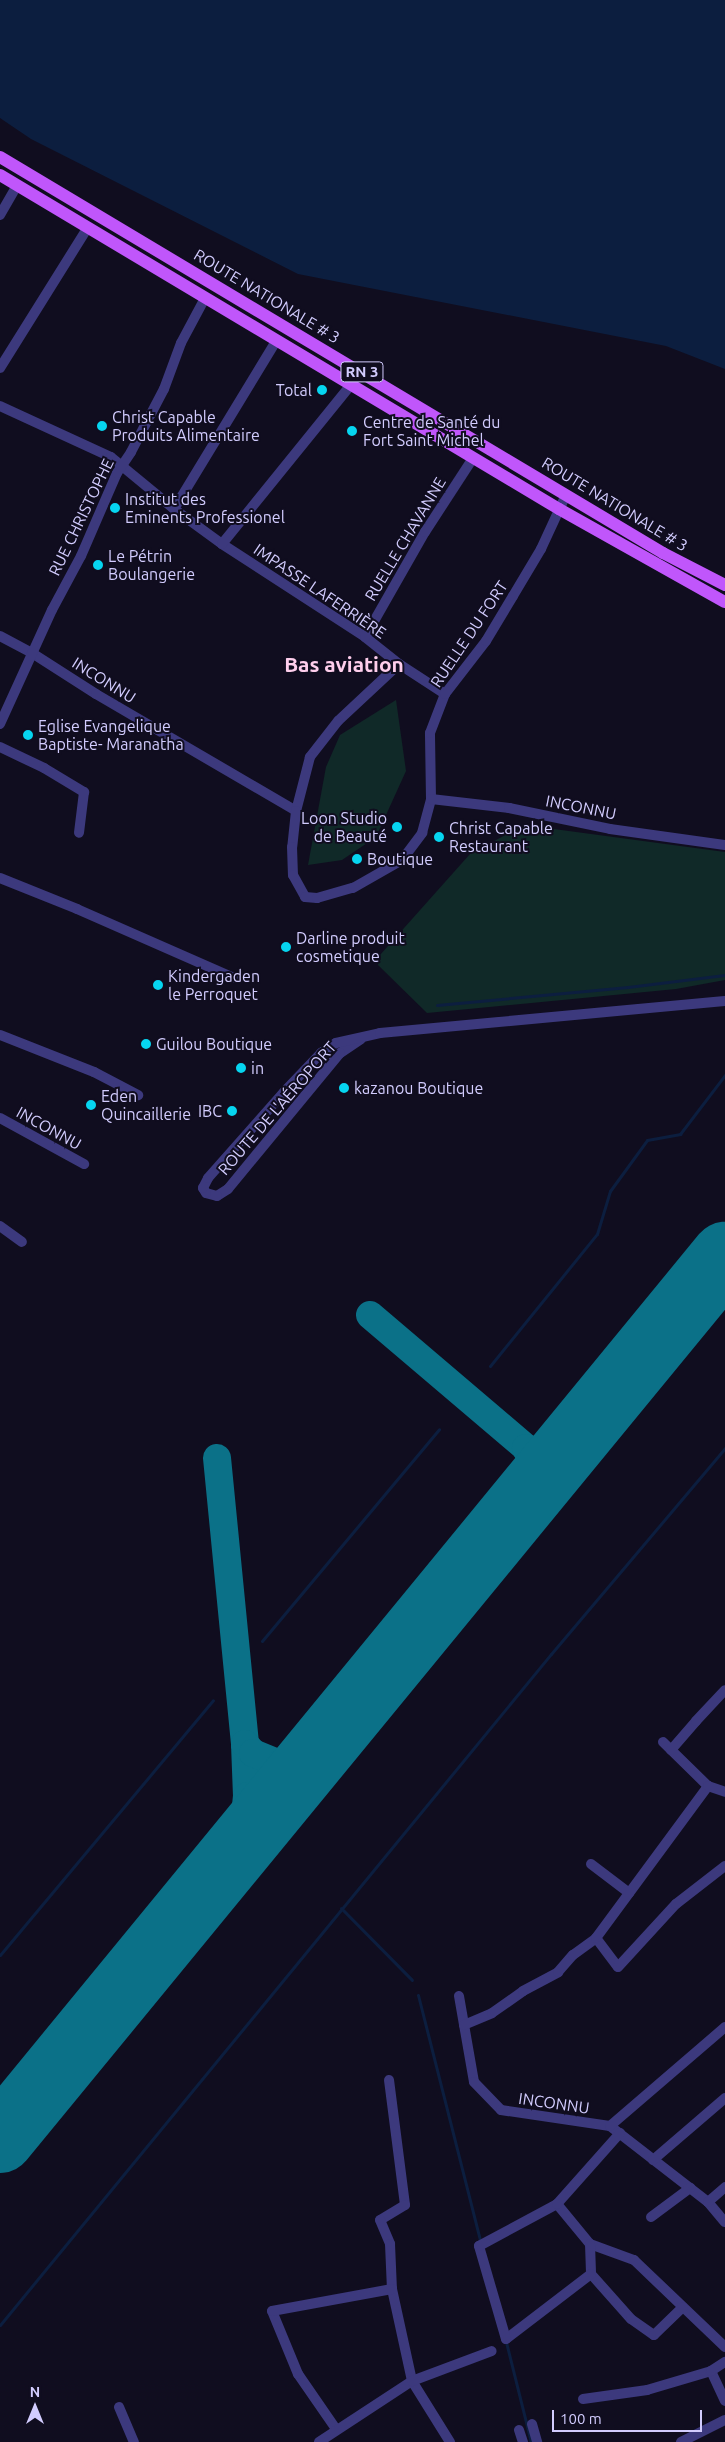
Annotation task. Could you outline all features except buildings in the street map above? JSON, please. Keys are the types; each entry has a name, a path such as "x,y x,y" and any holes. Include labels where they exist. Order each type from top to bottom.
{"main road":[{"name":"ROUTE NATIONALE # 3","path":"0,157 663,553 725,585"},
{"name":"ROUTE NATIONALE # 3","path":"0,175 350,386 559,509 725,602"},
{"path":"392,410 402,396"}],"street":[{"path":"0,215 17,185"},
{"path":"0,368 87,229"},
{"name":"RUE CHRISTOPHE","path":"0,724 32,653 81,556 121,466 131,452 164,389 182,343 205,298"},
{"path":"174,509 276,341"},
{"path":"222,544 350,386"},
{"name":"IMPASSE LAFERRIÈRE","path":"0,406 111,457 174,509 222,544 364,637 399,664 445,694"},
{"name":"RUELLE CHAVANNE","path":"364,637 425,532 473,458"},
{"name":"RUELLE DU FORT","path":"399,664 338,721 310,757 296,811 292,846 293,876 305,897 317,898 353,888 402,860 422,833 431,799 430,733 445,694 486,640 508,604 541,549 566,495"},
{"name":"INCONNU","path":"0,636 32,653 96,694 296,811"},
{"path":"0,747 44,768 84,792 79,833"},
{"name":"INCONNU","path":"431,799 509,808 610,829 725,845"},
{"path":"0,878 77,909 234,978"},
{"name":"ROUTE DE L'AÉROPORT","path":"361,1039 340,1053 228,1189 217,1196 206,1193 203,1188 208,1178 321,1053 336,1043 361,1039 380,1033 725,1001"},
{"path":"0,1035 94,1072 138,1095"},
{"name":"INCONNU","path":"0,1118 84,1164"},
{"path":"0,1226 22,1242"},
{"path":"671,1750 725,1690"},
{"path":"663,1742 708,1786 725,1792"},
{"path":"464,2025 492,2012 523,1991 558,1972 573,1956 596,1938 708,1786"},
{"path":"591,1864 629,1893"},
{"path":"596,1938 618,1967 676,1904 725,1866"},
{"name":"INCONNU","path":"459,1996 474,2082 501,2110 610,2126 708,2202 725,2222"},
{"name":"INCONNU","path":"610,2126 725,2027"},
{"path":"389,2080 405,2205 380,2220 390,2244 392,2289 412,2381 450,2442"},
{"path":"653,2160 725,2098"},
{"path":"591,2274 506,2339 478,2246 557,2204 620,2133"},
{"path":"651,2217 690,2188"},
{"path":"708,2202 725,2188"},
{"path":"557,2204 590,2244 634,2260 725,2347"},
{"path":"590,2244 591,2274 631,2318 654,2335 683,2307"},
{"path":"336,2429 298,2374 272,2311 392,2289"},
{"path":"319,2442 336,2429 412,2381 492,2352"},
{"path":"583,2400 647,2390 711,2371 725,2362"},
{"path":"711,2371 725,2401"},
{"path":"119,2407 134,2442"},
{"path":"682,2442 725,2420"},
{"path":"532,2424 537,2442"},
{"path":"520,2430 523,2442"},
{"path":"703,2432 708,2442"}],"green space":[{"path":"396,700 406,771 376,837 342,860 308,865 326,767 340,735"},
{"path":"524,825 725,852 725,980 676,989 427,1013 378,965 380,955 470,854"}],"water":[{"path":"0,0 725,0 725,369 666,346 298,274 31,139 0,118"}],"waterway":[{"path":"437,1005 628,987 725,975"},
{"path":"490,1366 597,1234 610,1191 647,1140 680,1134 725,1075"},
{"path":"262,1641 439,1429"},
{"path":"0,2325 551,1654 725,1448"},
{"path":"0,1955 213,1700"},
{"path":"341,1908 412,1980"},
{"path":"418,1995 481,2244"},
{"path":"506,2342 531,2442"}],"taxiway":[{"path":"370,1315 526,1448 543,1454 571,1444"},
{"path":"526,1448 536,1469 530,1494"},
{"path":"217,1458 245,1744 247,1796 242,1845"},
{"path":"245,1744 253,1753 280,1764 295,1763 312,1758"}],"runway":[{"path":"0,2139 725,1256"}],"place":[{"name":"Total","path":"322,390"},
{"name":"Christ Capable Produits Alimentaire","path":"102,426"},
{"name":"Centre de Santé du Fort Saint Michel","path":"352,431"},
{"name":"Institut des Eminents Professionel","path":"115,508"},
{"name":"Le Pétrin Boulangerie","path":"98,565"},
{"name":"Eglise Evangelique Baptiste- Maranatha","path":"28,735"},
{"name":"Loon Studio de Beauté","path":"397,827"},
{"name":"Christ Capable Restaurant","path":"439,837"},
{"name":"Boutique","path":"357,859"},
{"name":"Darline produit cosmetique","path":"286,947"},
{"name":"Kindergaden le Perroquet","path":"158,985"},
{"name":"Guilou Boutique","path":"146,1044"},
{"name":"in","path":"241,1068"},
{"name":"kazanou Boutique","path":"344,1088"},
{"name":"Eden Quincaillerie","path":"91,1105"},
{"name":"IBC","path":"232,1111"}],"district":[{"name":"Bas aviation","path":"344,664"}]}
